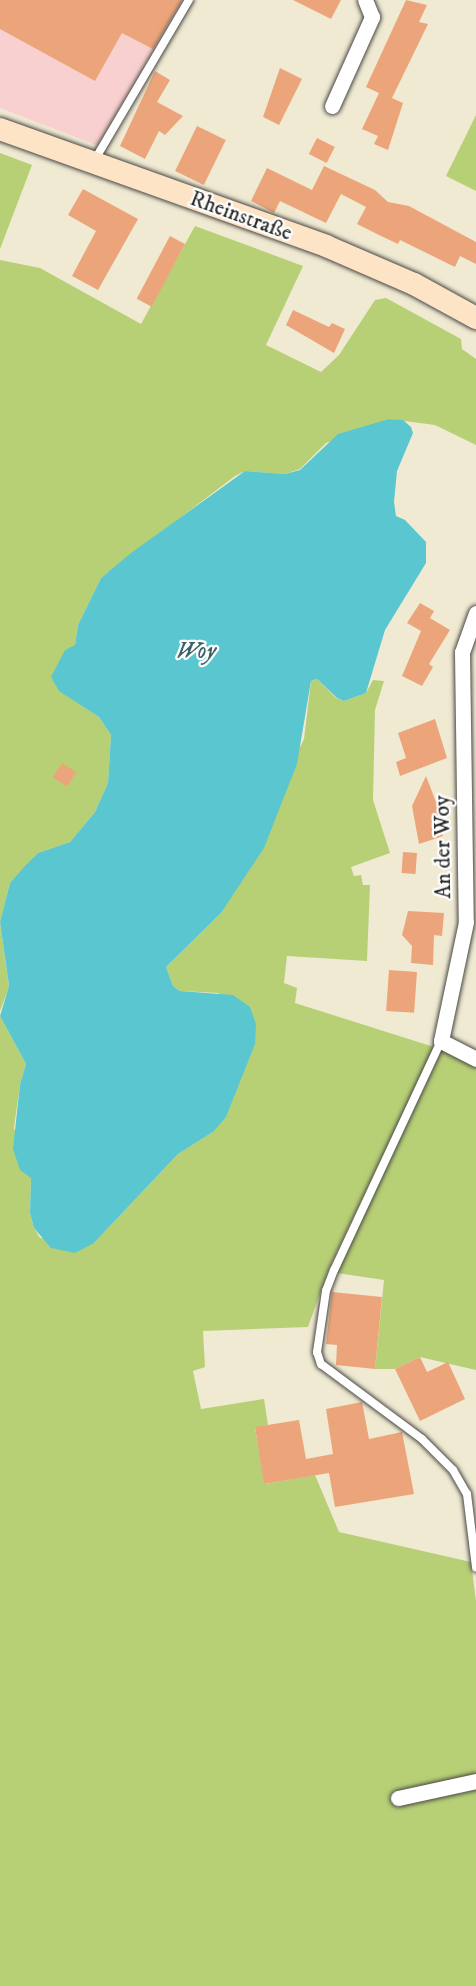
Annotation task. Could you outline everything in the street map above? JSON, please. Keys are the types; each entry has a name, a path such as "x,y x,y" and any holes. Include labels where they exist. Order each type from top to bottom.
{"main road":[{"name":"Rheinstraße","path":"0,129 326,246 414,284 476,318"}],"street":[{"path":"332,105 372,17 365,0"},
{"name":"An der Woy","path":"441,1041 471,922 462,652 476,613"},
{"path":"441,1041 476,1059"},
{"path":"398,1798 476,1781"}],"lane":[{"path":"93,162 189,0"},
{"path":"441,1041 334,1270 326,1291 317,1352 321,1364 422,1439 453,1470 467,1494 476,1567"}],"shaded area":[{"path":"0,0 184,0 99,146 0,108"}],"green space":[{"path":"476,115 476,191 446,176"},
{"path":"0,153 32,165 0,249"},
{"path":"195,226 303,266 266,345 321,372 339,355 375,300 386,298 461,339 462,349 476,359 476,445 435,425 389,419 326,443 300,469 285,474 245,471 235,476 101,578 78,625 75,645 81,705 99,717 111,735 108,783 95,812 70,842 38,853 10,883 0,922 0,260 40,268 141,324"},
{"path":"317,679 336,698 344,701 366,693 373,680 384,681 375,710 373,800 390,853 351,867 354,876 361,875 363,885 370,885 367,961 287,956 284,983 297,988 295,1003 434,1047 328,1271 308,1327 203,1331 205,1367 193,1371 201,1409 264,1399 268,1425 255,1428 265,1484 315,1475 339,1532 471,1562 476,1601 476,1776 446,1784 460,1794 476,1789 476,1986 0,1986 0,1016 26,1064 20,1084 14,1128 31,1178 30,1213 34,1228 40,1238 94,1243 178,1154 213,1132 219,993 180,991 173,986 166,967 221,913 304,739 311,681"},
{"path":"0,922 9,987 0,1011"},
{"path":"442,1050 476,1067 476,1370 420,1357 395,1369 375,1369 384,1280 337,1273"}],"water":[{"name":"Woy","path":"389,419 403,420 411,427 413,433 397,471 394,502 396,516 405,520 426,542 426,563 385,630 366,693 344,701 337,698 317,679 311,681 297,764 264,848 221,913 166,967 173,986 180,991 233,995 250,1007 256,1024 255,1044 226,1117 213,1132 178,1154 94,1243 75,1253 51,1248 34,1228 30,1213 31,1178 20,1170 13,1149 20,1084 26,1064 0,1016 9,986 0,922 10,883 38,853 70,842 95,812 108,783 111,735 99,717 59,691 51,677 65,650 75,645 78,625 101,578 131,553 245,471 285,474 300,470 338,434"}],"building":[{"path":"0,0 182,0 153,49 122,33 95,81 0,29"},
{"path":"293,0 341,0 331,19"},
{"path":"406,0 427,5 419,22 428,24 392,98 403,103 388,150 374,144 378,136 362,129 379,93 366,87"},
{"path":"280,68 302,79 279,125 263,117"},
{"path":"155,71 170,80 157,102 183,116 165,135 159,131 145,159 120,146"},
{"path":"197,126 226,140 204,185 175,171"},
{"path":"317,138 335,147 327,163 309,154"},
{"path":"324,166 375,190 388,202 409,206 476,242 476,264 460,256 455,267 400,240 398,244 357,224 366,207 341,194 326,223 280,201 274,213 251,201 267,168 312,190"},
{"path":"83,189 138,219 98,290 72,276 96,231 68,215"},
{"path":"170,236 185,244 152,307 137,299"},
{"path":"293,310 329,327 332,323 345,329 334,353 286,325"},
{"path":"420,603 434,611 430,618 450,630 429,664 433,667 422,686 402,676 421,631 407,623"},
{"path":"435,719 447,758 400,776 396,762 406,758 398,733"},
{"path":"62,763 76,772 67,787 53,777"},
{"path":"426,776 436,802 443,806 440,813 443,822 439,823 443,836 419,844 412,806"},
{"path":"403,852 417,853 416,874 402,873"},
{"path":"408,911 444,913 442,936 434,935 433,965 411,963 412,946 402,935"},
{"path":"389,970 417,972 414,1013 386,1011"},
{"path":"332,1292 382,1297 375,1369 336,1365 337,1345 326,1344"},
{"path":"420,1357 427,1372 448,1362 465,1399 420,1421 395,1369"},
{"path":"362,1402 369,1439 402,1432 414,1494 335,1507 329,1473 264,1484 255,1427 299,1420 306,1459 333,1454 326,1409"}]}
